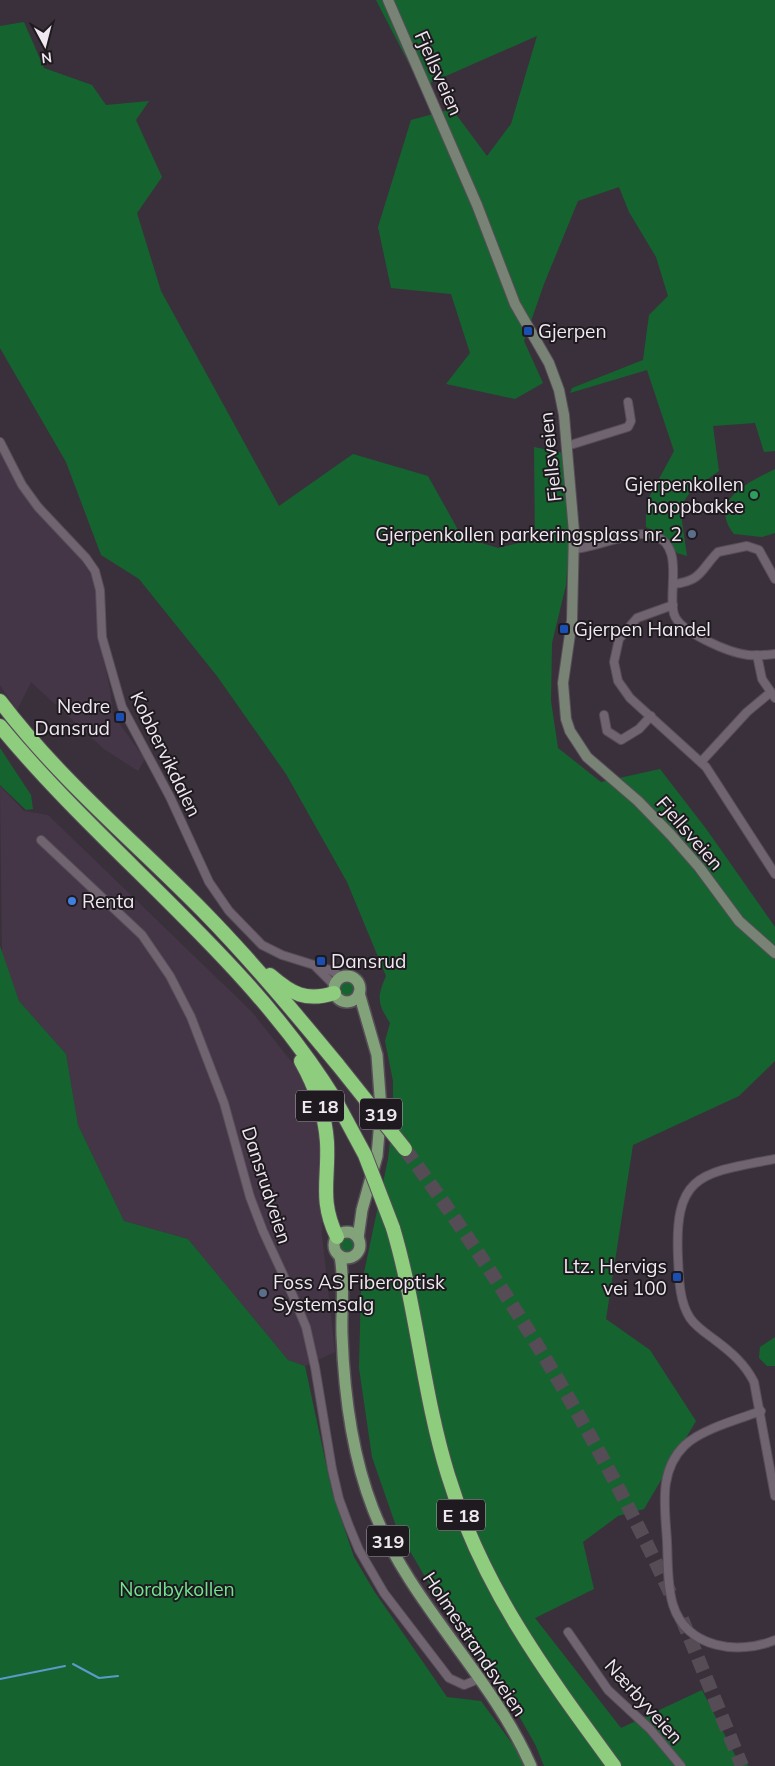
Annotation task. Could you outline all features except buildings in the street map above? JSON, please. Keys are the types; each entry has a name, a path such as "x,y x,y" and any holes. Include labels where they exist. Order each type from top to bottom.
{"highway":[{"name":"E 18","path":"0,701 68,780 266,970 290,990 311,998 337,985"},
{"name":"E 18","path":"0,726 56,791 194,926 254,990 301,1048 336,1102 365,1155 393,1228 408,1290 439,1443 452,1489 469,1536 495,1591 526,1644 614,1766"},
{"name":"E 18","path":"203,911 267,981 338,1065 405,1149"},
{"name":"E 18","path":"254,990 299,1057 320,1105 327,1141 326,1211 348,1236"}],"main road":[{"name":"Fjellsveien","path":"388,0 477,205 515,304 555,376 561,401 567,446 575,549 572,620 563,683 566,718 570,731 587,757 638,801 671,835 699,867 740,921 775,953"},
{"name":"319","path":"337,985 349,976 356,980 360,986 359,993 377,1055 381,1110 377,1156 362,1210 348,1236 334,1247 345,1257 359,1250 348,1236"},
{"path":"337,985 340,1000 349,1002 366,1017"},
{"path":"349,1002 356,999 359,993"},
{"name":"Holmestrandsveien","path":"345,1257 342,1324 345,1370 357,1455 368,1494 379,1524 403,1568 480,1678 511,1727 531,1766"}],"street":[{"path":"567,446 628,427 631,421 628,402"},
{"name":"Kobbervikdalen","path":"0,442 22,485 95,571 100,590 102,637 122,706 174,804 205,876 229,911 254,939 282,955 330,970 337,985"},
{"path":"575,549 637,535 652,535 663,541 670,553 674,584 672,605 675,618 688,630 739,653 775,654"},
{"path":"674,584 691,581 698,577 718,552 747,546 759,550 775,578"},
{"path":"672,605 637,618 626,629 616,646 614,667 618,681 624,692 701,762 715,778 775,874"},
{"path":"701,762 747,712 773,695 762,679 757,655"},
{"path":"604,715 607,731 621,740 632,734 651,716"},
{"name":"Dansrudveien","path":"41,840 142,935 170,976 192,1017 208,1058 263,1232 294,1296 306,1328 339,1499 359,1550 384,1593 449,1678 464,1685 480,1678"},
{"path":"775,1159 722,1170 698,1180 687,1192 681,1203 677,1236 678,1268 685,1310 699,1328 746,1367 754,1382 761,1411 775,1496"},
{"path":"761,1411 699,1436 686,1445 674,1459 667,1473 664,1495 669,1584 677,1614 687,1628 699,1637 720,1646 740,1649 760,1646 775,1640"},
{"name":"Nærbyveien","path":"568,1632 608,1690 650,1729 680,1766"}],"shaded area":[{"path":"0,452 17,482 47,523 79,556 92,576 97,589 97,631 110,689 113,715 145,759 138,771 104,749 31,682 17,710 0,685"},
{"path":"0,786 24,811 48,815 252,1012 294,1065 312,1099 321,1136 322,1235 335,1352 305,1366 288,1360 188,1239 124,1221 78,1125 66,1054 19,1001 2,956"}],"green space":[{"path":"376,0 775,0 775,451 764,452 755,423 713,426 719,471 691,491 680,507 687,556 677,553 665,537 646,527 646,503 674,451 647,370 570,393 572,388 643,360 649,315 668,296 656,257 629,212 619,187 578,201 544,284 524,341 543,383 515,399 446,384 470,353 451,294 391,288 378,227 411,120 452,109 487,156 511,124 537,36 421,87"},
{"path":"24,22 44,68 92,85 106,105 149,101 136,120 162,177 137,213 161,291 279,506 353,454 428,476 462,537 498,548 535,539 534,447 563,453 569,546 566,585 552,643 551,701 558,748 601,782 660,769 707,830 775,927 775,1061 739,1096 633,1145 606,1319 650,1350 696,1421 644,1509 618,1516 583,1542 594,1589 535,1618 621,1728 702,1690 735,1755 749,1766 544,1766 535,1744 511,1702 431,1587 397,1529 372,1457 359,1368 361,1287 388,1159 393,1117 393,1081 385,1041 390,1023 380,1000 381,989 386,976 347,882 286,774 217,676 139,579 101,555 66,462 0,348 0,26"},
{"name":"Gjerpenkollen hoppbakke","path":"775,469 775,533 762,537 734,534 727,522 725,511 728,502 743,486"},
{"path":"0,748 31,795 33,809 26,810 0,785"},
{"name":"Nordbykollen","path":"0,946 19,1001 66,1054 78,1125 124,1221 188,1239 288,1360 305,1366 332,1492 354,1557 374,1591 447,1697 481,1701 522,1757 525,1766 0,1766"},
{"path":"347,982 352,984 354,989 352,994 347,996 342,994 340,989 342,984"},
{"path":"347,1239 352,1241 354,1246 352,1251 347,1253 342,1251 340,1246 342,1241"},
{"path":"775,1337 775,1366 767,1366 759,1358 760,1347"}],"waterway":[{"path":"73,1664 99,1678 118,1676"},
{"path":"0,1679 65,1666"}],"tunnel":[{"path":"405,1149 480,1256 551,1367 615,1481 673,1599"},
{"path":"682,1619 742,1766"}],"place":[{"name":"Gjerpen","path":"528,331"},
{"name":"Gjerpenkollen hoppbakke","path":"754,495"},
{"name":"Gjerpenkollen parkeringsplass nr. 2","path":"692,534"},
{"name":"Gjerpen Handel","path":"564,629"},
{"name":"Nedre Dansrud","path":"120,717"},
{"name":"Renta","path":"72,901"},
{"name":"Dansrud","path":"321,961"},
{"name":"Ltz. Hervigs vei 100","path":"677,1277"},
{"name":"Foss AS Fiberoptisk Systemsalg","path":"263,1293"}]}
